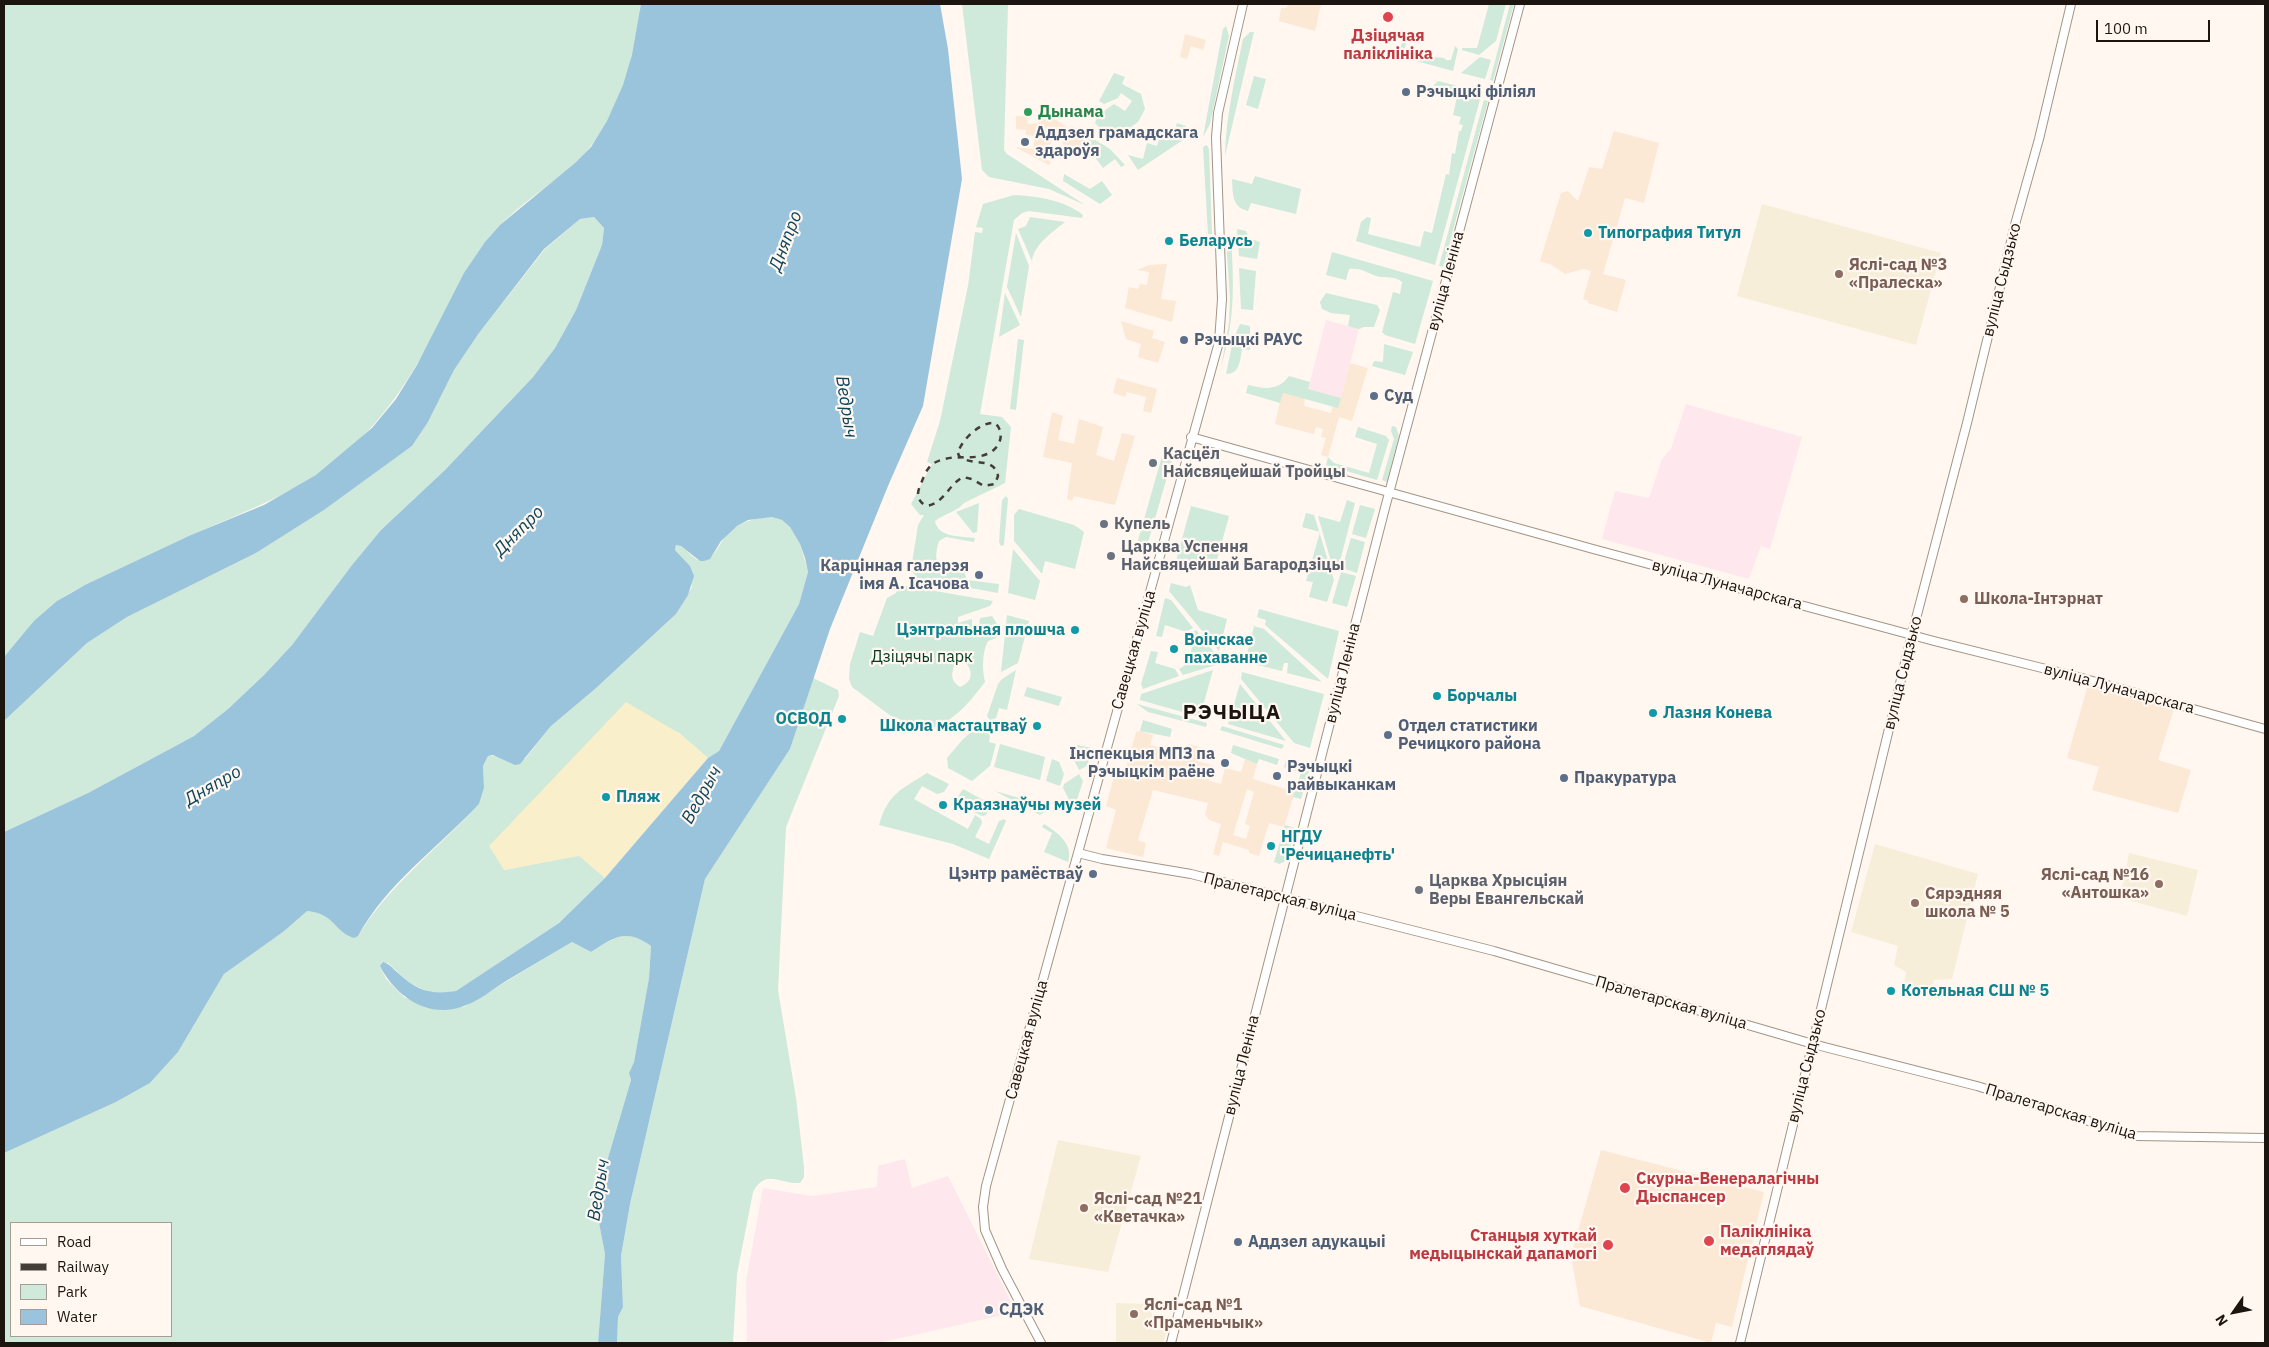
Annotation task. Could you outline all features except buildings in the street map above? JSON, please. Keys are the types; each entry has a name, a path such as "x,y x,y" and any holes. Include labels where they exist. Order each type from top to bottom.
{"street":[{"name":"Савецкая вуліца","path":"1041,1343 1002,1269 985,1230 983,1208 987,1179 1191,437 1219,342 1222,324 1216,137 1218,113 1243,4"},
{"name":"вуліца Леніна","path":"1171,1343 1389,494 1520,4"},
{"name":"вуліца Сыдзько","path":"1740,1343 1912,634 2072,4"},
{"name":"вуліца Луначарскага","path":"1191,437 1389,494 2082,678 2265,729"},
{"name":"Пралетарская вуліца","path":"1078,853 1191,874 1494,951 1813,1044 1977,1086 2136,1136 2265,1138"}],"shaded area":[{"path":"1290,4 1321,4 1315,31 1279,21 1281,8 1286,8"},
{"path":"1185,34 1206,40 1203,50 1191,46 1187,59 1180,57"},
{"path":"1039,109 1070,129 1085,144 1071,154 1062,142 1065,135 1057,131 1043,157 1051,162 1049,165 1015,147 1033,149 1035,136 1026,135 1026,130 1016,129 1016,116 1027,116 1028,124 1039,123"},
{"path":"1614,131 1659,143 1644,203 1625,198 1603,274 1626,280 1617,312 1588,303 1588,301 1583,299 1591,271 1583,269 1565,274 1552,265 1540,261 1561,193 1568,191 1578,201 1589,167 1602,169"},
{"name":"Яслі-сад №3 «Пралеска»","path":"1762,204 1941,253 1916,345 1737,296"},
{"path":"1167,264 1161,299 1176,301 1172,322 1125,308 1129,287 1138,289 1140,284 1147,285 1149,272 1137,270 1149,265"},
{"path":"1326,320 1359,329 1341,398 1308,389"},
{"path":"1121,321 1154,331 1152,338 1165,342 1158,363 1138,357 1141,344 1126,339"},
{"path":"1350,363 1368,368 1352,421 1339,417 1328,457 1321,455 1326,438 1321,437 1323,429 1316,427 1314,434 1275,424 1282,393 1305,398 1304,406 1331,413 1333,405 1338,407"},
{"path":"1117,378 1157,389 1151,413 1143,411 1146,397 1127,392 1125,397 1113,393"},
{"path":"1686,404 1802,437 1770,549 1761,546 1749,579 1602,539 1615,491 1649,498 1662,459 1671,449"},
{"path":"1052,412 1063,416 1058,440 1074,444 1079,419 1103,427 1096,455 1114,461 1122,433 1135,436 1115,505 1074,496 1072,501 1067,499 1072,463 1043,457"},
{"path":"2088,685 2174,709 2158,760 2191,770 2178,813 2092,790 2099,767 2067,758"},
{"path":"1140,731 1153,735 1150,745 1186,755 1189,744 1202,748 1198,761 1214,766 1209,781 1221,784 1225,768 1241,772 1245,759 1257,764 1253,779 1295,792 1284,827 1269,823 1259,856 1249,853 1249,850 1223,842 1219,856 1213,854 1221,824 1209,820 1205,814 1208,803 1153,790 1138,840 1146,843 1143,857 1106,848 1116,810 1106,806 1115,773 1124,775 1136,732","holes":["1247,789 1254,792 1245,824 1250,826 1246,839 1233,835"]},
{"name":"Сярэдняя школа № 5","path":"1875,844 1978,874 1952,979 1934,980 1930,994 1904,986 1906,972 1894,965 1898,946 1851,932"},
{"name":"Яслі-сад №16 «Антошка»","path":"2129,853 2198,870 2187,916 2120,898"},
{"name":"Яслі-сад №21 «Кветачка»","path":"1058,1140 1141,1156 1108,1272 1029,1259"},
{"path":"1601,1150 1764,1192 1732,1327 1716,1323 1711,1343 1580,1306 1571,1256"},
{"path":"905,1159 912,1188 948,1176 1016,1312 879,1343 747,1343 746,1281 763,1188 812,1196 877,1187 878,1166"},
{"name":"Яслі-сад №1 «Праменьчык»","path":"1116,1303 1148,1304 1156,1324 1168,1328 1163,1343 1116,1343"}],"green space":[{"path":"4,4 641,4 635,46 629,68 612,111 601,131 574,164 494,231 469,267 434,334 407,380 392,402 357,442 315,476 288,492 192,535 71,593 43,614 4,657"},
{"path":"962,4 1008,4 1004,150 1007,154 1085,205 1049,189 989,177 982,170"},
{"path":"1489,4 1506,4 1496,41 1479,55 1462,50 1462,48 1477,48"},
{"path":"1510,4 1514,4 1493,81 1490,80"},
{"path":"1226,26 1229,36 1210,124 1203,137 1223,29"},
{"path":"1250,32 1254,32 1225,156 1229,112 1237,68 1243,39"},
{"path":"1405,32 1408,33 1405,48 1411,52 1413,50 1423,54 1432,54 1433,57 1451,60 1455,46 1458,49 1453,71 1398,56"},
{"path":"1480,57 1491,60 1485,79 1461,73"},
{"path":"1114,73 1125,77 1122,84 1141,94 1145,109 1138,122 1117,137 1100,128 1095,123 1098,115 1114,104 1125,111 1132,101 1121,93 1118,98 1104,104 1099,101"},
{"path":"1254,76 1266,79 1258,109 1246,105"},
{"path":"1438,81 1482,92 1435,265 1356,241 1361,222 1367,217 1371,218 1368,234 1420,247 1424,231 1432,233 1446,174 1449,175 1452,153 1455,154 1459,131 1461,131 1463,125 1459,124 1461,117 1453,115 1457,97 1433,91 1434,85"},
{"path":"1484,100 1488,101 1443,267 1439,266"},
{"path":"1177,123 1186,126 1183,140 1138,170 1128,155 1143,159 1147,143 1157,146 1161,132 1173,135"},
{"path":"1072,126 1110,149 1125,165 1121,167 1115,159 1103,168 1085,144 1070,129"},
{"path":"1207,145 1209,149 1212,234 1208,234 1203,147"},
{"path":"1064,174 1090,189 1102,181 1112,195 1100,204 1063,181"},
{"path":"1255,176 1301,189 1296,214 1251,203 1248,211 1238,206 1233,194 1232,179 1252,184"},
{"path":"1014,195 1032,196 1059,202 1083,215 1082,218 1029,211 1022,213 1014,220 980,414 1002,417 1011,427 1005,483 964,503 935,521 937,527 945,533 975,538 974,542 946,537 939,541 936,557 938,562 945,567 964,571 967,580 999,584 998,593 916,578 911,569 918,525 924,515 920,515 911,504 932,464 927,462 940,421 968,286 975,232 982,233 983,228 976,227 983,204"},
{"path":"594,217 604,228 602,245 576,310 555,348 533,377 445,470 381,530 352,565 292,645 264,675 228,709 194,736 88,793 4,832 4,721 87,643 127,617 256,553 324,510 412,446 428,422 454,370 479,333 545,249 580,219"},
{"path":"1030,217 1065,222 1040,244 1032,261 1018,229 1026,226"},
{"path":"1237,229 1246,231 1249,238 1260,242 1257,259 1239,256"},
{"path":"1016,233 1029,266 1021,317 1007,287"},
{"path":"1231,237 1232,302 1229,333 1221,367 1229,323 1230,297 1226,239"},
{"path":"1332,252 1433,281 1415,344 1385,335 1382,332 1393,292 1400,294 1402,282 1396,279 1376,276 1358,269 1349,269 1346,280 1326,275"},
{"path":"1239,268 1256,271 1253,310 1241,309"},
{"path":"1005,293 1020,325 999,337"},
{"path":"1326,293 1377,305 1380,310 1374,327 1359,329 1348,326 1350,315 1331,313 1322,309 1320,302"},
{"path":"1240,324 1250,326 1250,350 1242,349 1237,369 1226,374 1233,340"},
{"path":"1018,339 1024,340 1016,410 1010,409"},
{"path":"1384,344 1413,352 1405,375 1372,366 1374,361 1383,362"},
{"path":"1289,376 1310,382 1308,389 1341,398 1338,408 1283,393 1280,403 1246,393 1248,385 1271,388 1285,381"},
{"path":"1392,426 1396,427 1399,436 1387,482 1382,480 1394,439 1391,431"},
{"path":"1358,427 1386,436 1389,440 1377,480 1326,465 1328,457 1334,463 1369,473 1377,444 1355,437"},
{"path":"1162,456 1172,460 1147,546 1137,544"},
{"path":"1006,496 1008,499 1004,545 1001,546 999,542 1002,500"},
{"path":"1347,500 1355,503 1338,569 1335,569 1334,572 1318,516 1340,522"},
{"path":"979,503 977,532 973,533 956,512"},
{"path":"1360,505 1375,509 1366,538 1352,534"},
{"path":"1191,506 1229,516 1214,571 1176,561"},
{"path":"1019,509 1074,525 1084,532 1075,569 1045,561 1042,574 1014,541 1014,515"},
{"path":"1306,513 1314,515 1319,532 1302,527"},
{"path":"772,517 782,520 790,527 800,544 808,572 799,604 719,751 708,758 679,733 504,870 579,855 605,878 559,923 456,991 437,994 408,982 388,963 380,966 386,979 405,998 464,1007 572,942 591,952 607,942 627,936 642,940 651,946 649,978 634,1062 629,1073 631,1080 595,1202 605,1254 598,1343 4,1343 4,1153 116,1102 150,1083 178,1052 224,974 283,932 307,911 328,917 358,936 371,917 400,883 479,804 484,788 483,766 488,756 525,759 551,726 595,689 676,614 692,587 690,566 675,550 676,545 683,547 698,560 706,560 710,558 728,533 754,519"},
{"path":"1320,533 1334,580 1327,602 1309,597 1313,582 1306,581"},
{"path":"1351,538 1365,542 1357,573 1342,568"},
{"path":"1013,549 1040,581 1035,600 1008,593"},
{"path":"1341,572 1356,576 1347,607 1332,603"},
{"path":"1171,583 1186,587 1190,585 1198,610 1227,619 1219,651 1169,591"},
{"name":"Дзіцячы парк","path":"900,585 993,601 990,606 958,617 958,623 972,619 972,627 979,626 980,618 992,616 997,624 996,638 988,641 985,650 983,666 985,682 973,698 954,716 928,730 891,716 852,687 849,679 850,664 860,632 873,636 887,598 896,593","holes":["960,663 966,663 971,677 967,683 960,687 953,680 953,669 954,666"]},
{"path":"1165,598 1171,600 1193,628 1186,632 1165,625 1162,637 1156,636"},
{"path":"1259,609 1339,631 1328,679 1265,625 1266,620 1257,617"},
{"path":"1007,615 1029,621 1018,663 1001,672"},
{"path":"1254,626 1264,629 1322,682 1287,673 1288,663 1284,663 1282,671 1245,662"},
{"path":"1196,630 1218,657 1216,665 1183,675 1179,669 1189,659 1192,648 1190,634"},
{"path":"1151,651 1158,652 1155,663 1175,669 1179,676 1143,689 1141,684"},
{"path":"1016,670 1007,710 999,708 996,718 990,720 987,716 998,684"},
{"path":"1213,670 1200,717 1140,700 1141,694"},
{"path":"1242,672 1324,694 1310,748 1294,743 1241,679"},
{"path":"813,678 838,690 839,696 786,827 778,990 796,1098 804,1177 800,1183 768,1179 758,1185 753,1192 737,1274 733,1343 617,1343 618,1317 623,1307 621,1256 630,1204 705,879 790,749"},
{"path":"1240,684 1286,741 1228,724"},
{"path":"1027,687 1062,697 1059,706 1024,696"},
{"path":"1137,704 1207,723 1206,727 1148,712"},
{"path":"1143,720 1172,729 1170,737 1140,731"},
{"path":"982,723 991,728 989,742 996,744 990,766 972,781 948,768 947,758 963,739"},
{"path":"1222,726 1284,745 1282,749 1220,730"},
{"path":"1000,744 1045,757 1040,780 994,767"},
{"path":"1077,745 1092,748 1087,766 1079,770 1073,758"},
{"path":"1233,745 1279,759 1277,765 1259,759 1257,764 1231,753"},
{"path":"1052,759 1059,762 1064,774 1060,786 1046,781"},
{"path":"1286,761 1310,768 1301,799 1293,797 1301,773 1284,767"},
{"path":"927,773 949,784 944,792 937,794 922,786 914,799 968,829 975,815 981,819 982,823 975,837 989,844 999,821 1004,819 1006,821 989,859 953,844 879,825 891,799 903,788"},
{"path":"1079,774 1083,781 1074,809 1063,788 1064,784"},
{"path":"963,789 989,803 990,807 986,815 982,816 959,804 957,798"},
{"path":"995,791 1043,805 1046,811 1040,815"},
{"path":"1044,824 1063,839 1069,850 1068,862 1044,852 1052,833 1042,827"},
{"path":"1285,825 1295,828 1287,861 1279,864 1274,862"}],"sand":[{"name":"Пляж","path":"626,702 679,733 708,758 605,878 579,856 504,870 489,846"}],"water":[{"path":"641,4 940,4 948,49 962,179 923,406 888,486 830,629 790,749 705,879 630,1204 621,1256 623,1307 618,1317 617,1343 598,1343 605,1254 595,1202 631,1080 629,1073 634,1062 649,978 651,946 642,940 627,936 607,942 591,952 572,942 486,995 451,1010 438,1010 426,1007 404,996 386,977 380,966 383,962 388,964 418,988 432,992 456,991 559,923 605,878 708,758 719,751 799,604 808,572 800,544 790,527 782,520 772,517 748,520 737,526 721,541 710,559 704,561 700,561 681,546 676,545 675,550 690,566 694,576 688,595 676,614 595,689 551,726 520,764 515,765 493,755 488,756 483,766 484,788 479,804 398,882 370,917 358,936 354,938 347,935 324,916 307,911 283,932 224,974 178,1052 150,1083 116,1102 4,1153 4,832 88,793 194,736 228,709 264,675 292,645 352,565 381,530 445,470 533,377 555,348 576,310 602,245 604,228 594,217 580,219 544,249 479,333 454,370 428,422 412,446 324,510 256,553 127,617 87,643 4,721 4,657 34,621 57,601 85,585 191,535 264,505 316,475 372,428 396,399 417,365 464,273 485,242 500,225 575,163 591,147 607,121 623,85 632,55"}],"railway":[{"path":"958,453 959,456 964,459 992,466 998,476 995,484 984,486 972,479 963,477 937,502 926,506 921,502 918,492 929,468 934,463 948,458 955,458 962,457 975,457 992,452 998,445 1001,436 998,427 995,423 990,423 978,428 967,437 958,453"}],"place":[{"name":"Дзіцячая паліклініка","path":"1388,17"},
{"name":"Рэчыцкі філіял","path":"1406,92"},
{"name":"Дынама","path":"1028,112"},
{"name":"Аддзел грамадскага здароўя","path":"1025,142"},
{"name":"Типография Титул","path":"1588,233"},
{"name":"Беларусь","path":"1169,241"},
{"name":"Яслі-сад №3 «Пралеска»","path":"1839,274"},
{"name":"Рэчыцкі РАУС","path":"1184,340"},
{"name":"Суд","path":"1374,396"},
{"name":"Касцёл Найсвяцейшай Тройцы","path":"1153,463"},
{"name":"Купель","path":"1104,524"},
{"name":"Царква Успення Найсвяцейшай Багародзіцы","path":"1111,556"},
{"name":"Карцінная галерэя імя А. Ісачова","path":"979,575"},
{"name":"Школа-Інтэрнат","path":"1964,599"},
{"name":"Цэнтральная плошча","path":"1075,630"},
{"name":"Воінскае пахаванне","path":"1174,649"},
{"name":"Борчалы","path":"1437,696"},
{"name":"Лазня Конева","path":"1653,713"},
{"name":"ОСВОД","path":"842,719"},
{"name":"Школа мастацтваў","path":"1037,726"},
{"name":"Отдел статистики Речицкого района","path":"1388,735"},
{"name":"Інспекцыя МПЗ па Рэчыцкім раёне","path":"1225,763"},
{"name":"Рэчыцкі райвыканкам","path":"1277,776"},
{"name":"Пракуратура","path":"1564,778"},
{"name":"Пляж","path":"606,797"},
{"name":"Краязнаўчы музей","path":"943,805"},
{"name":"НГДУ 'Речицанефть'","path":"1271,846"},
{"name":"Цэнтр рамёстваў","path":"1093,874"},
{"name":"Яслі-сад №16 «Антошка»","path":"2159,884"},
{"name":"Царква Хрысціян Веры Евангельскай","path":"1419,890"},
{"name":"Сярэдняя школа № 5","path":"1915,903"},
{"name":"Котельная СШ № 5","path":"1891,991"},
{"name":"Скурна-Венералагічны Дыспансер","path":"1625,1188"},
{"name":"Яслі-сад №21 «Кветачка»","path":"1084,1208"},
{"name":"Паліклініка медаглядаў","path":"1709,1241"},
{"name":"Аддзел адукацыі","path":"1238,1242"},
{"name":"Станцыя хуткай медыцынскай дапамогі","path":"1608,1245"},
{"name":"СДЭК","path":"989,1310"},
{"name":"Яслі-сад №1 «Праменьчык»","path":"1134,1314"}],"district":[{"name":"РЭЧЫЦА","path":"1232,713"}],"water label":[{"name":"Дняпро","path":"786,241"},
{"name":"Ведрыч","path":"846,407"},
{"name":"Дняпро","path":"519,531"},
{"name":"Дняпро","path":"213,786"},
{"name":"Ведрыч","path":"702,795"},
{"name":"Ведрыч","path":"599,1190"}]}
